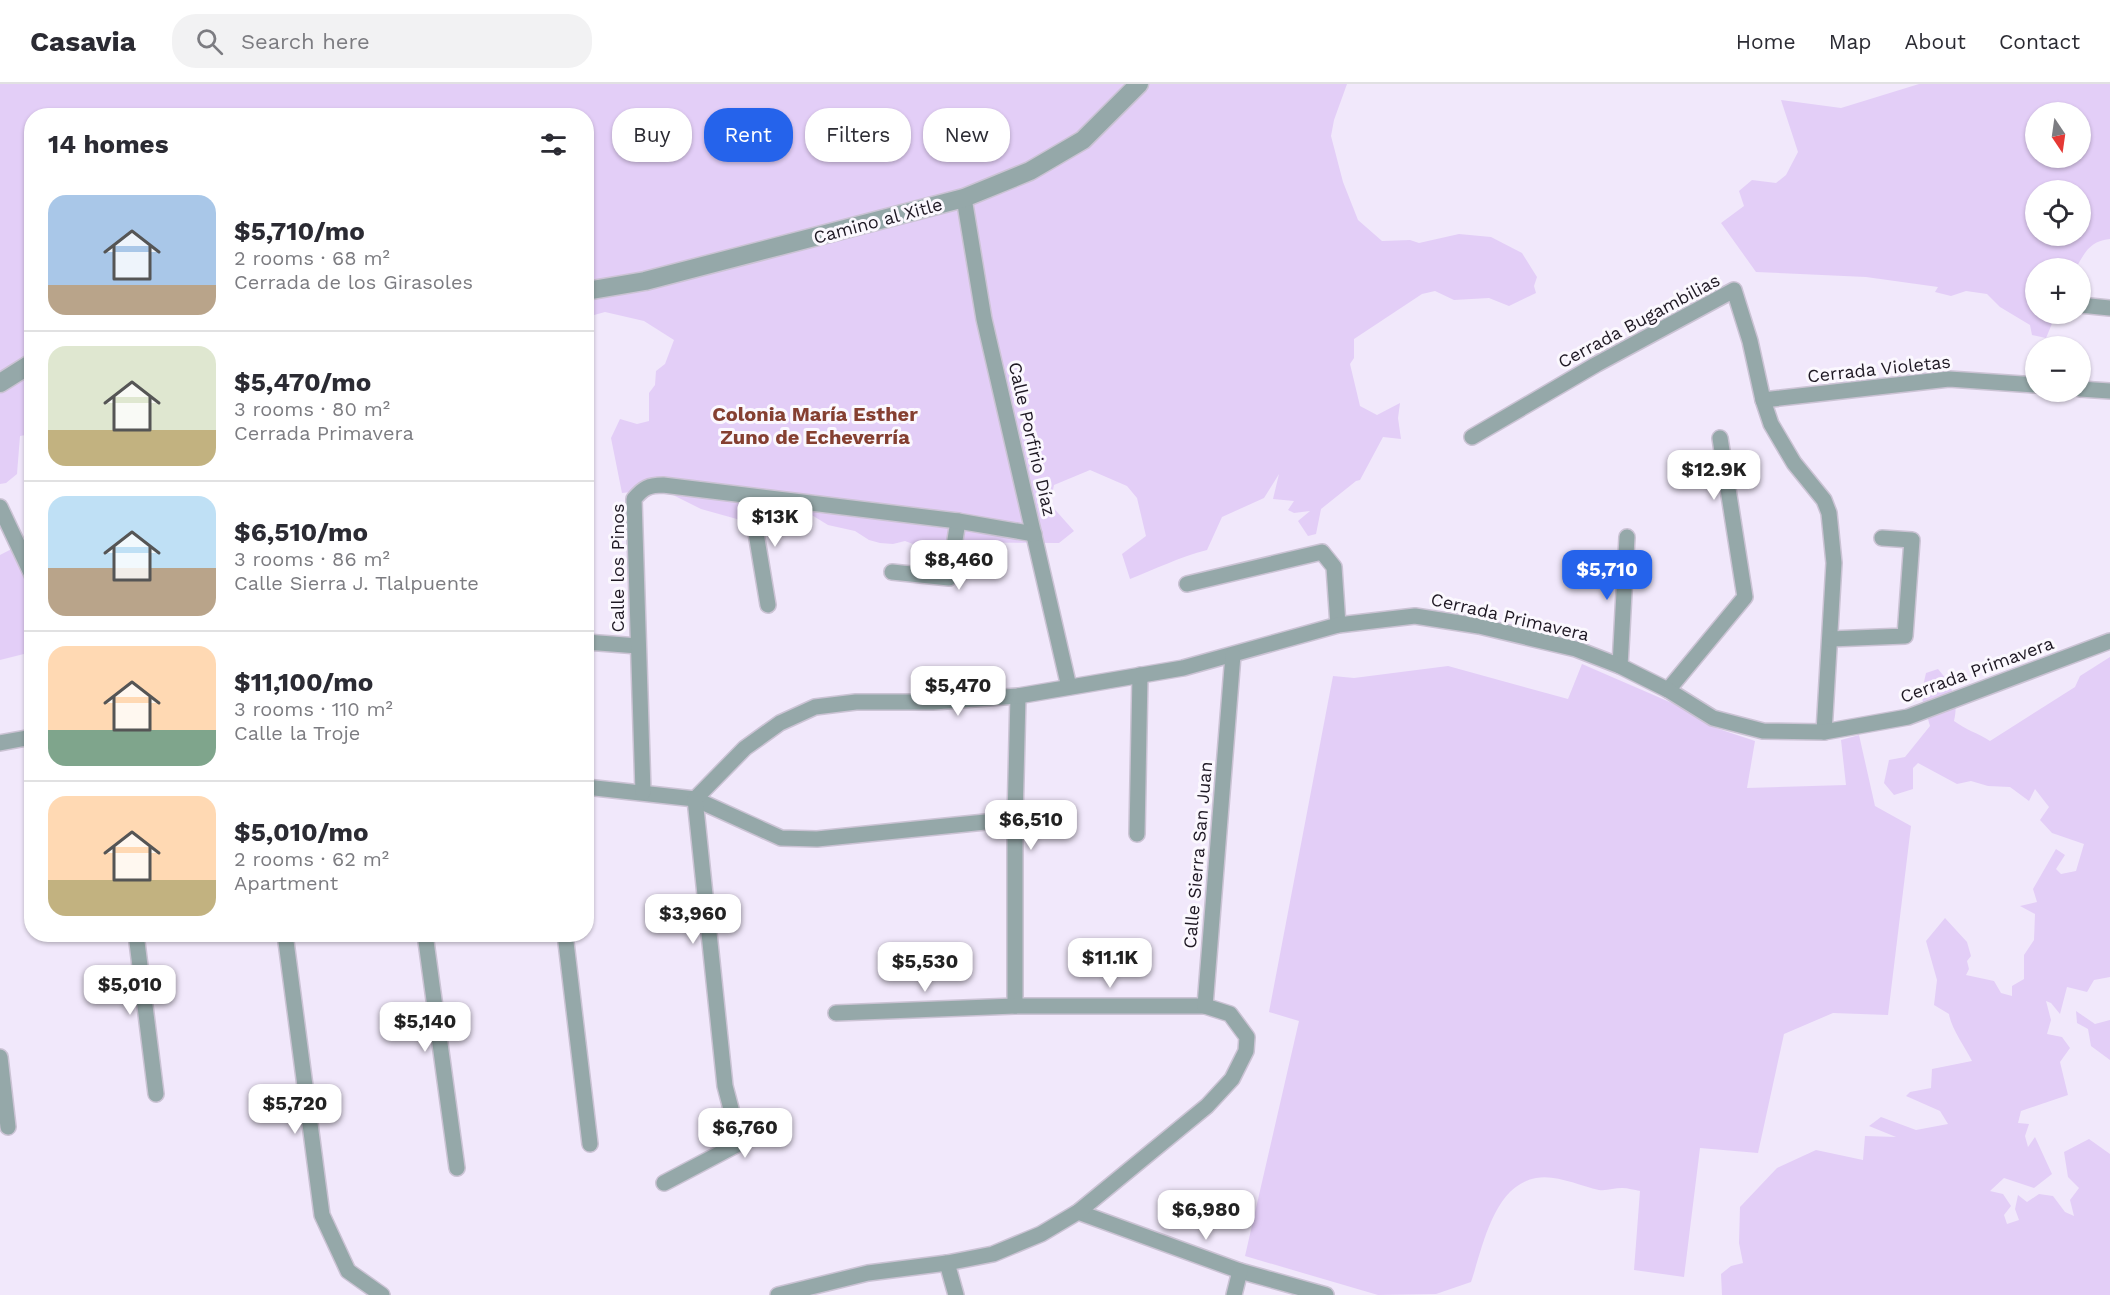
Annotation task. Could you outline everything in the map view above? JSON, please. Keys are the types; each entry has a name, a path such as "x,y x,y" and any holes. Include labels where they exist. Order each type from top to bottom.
{"street":[{"name":"Camino al Xitle","path":"594,290 645,281 964,198 1030,171 1083,140 1139,84"},
{"name":"Calle Porfirio Díaz","path":"964,198 984,319 1069,687"},
{"name":"Cerrada Bugambilias","path":"1472,437 1597,364 1734,290 1750,341 1763,400 1777,437 1794,463 1824,500 1829,513 1834,563 1824,732"},
{"path":"2091,306 2110,308"},
{"path":"0,383 24,368"},
{"name":"Cerrada Violetas","path":"1763,400 1949,379 2025,384"},
{"path":"2091,390 2110,391"},
{"path":"1668,690 1745,597 1720,438"},
{"name":"Calle los Pinos","path":"643,792 634,499 641,490 652,485 958,521 1034,534"},
{"path":"750,497 768,605"},
{"path":"0,507 24,558"},
{"path":"892,572 949,578 958,521"},
{"path":"1620,666 1628,537"},
{"path":"1830,639 1905,636 1912,540 1882,538"},
{"path":"1187,584 1322,552 1334,567 1338,624"},
{"name":"Cerrada Primavera","path":"695,799 745,748 780,723 815,706 856,702 933,702 1018,696 1183,668 1338,624 1416,616 1479,626 1576,649 1620,666 1668,690 1713,718 1763,731 1824,732 1908,717 2110,641"},
{"path":"594,643 638,646"},
{"name":"Calle Sierra San Juan","path":"1205,1006 1233,655"},
{"path":"1137,834 1140,675"},
{"path":"1015,1006 1015,819 1018,696"},
{"path":"0,743 24,738"},
{"path":"594,788 695,799 781,838 817,839 1015,819"},
{"path":"664,1184 740,1143 725,1086 695,799"},
{"path":"137,942 156,1094"},
{"path":"286,942 322,1215 348,1271 382,1295"},
{"path":"426,942 457,1168"},
{"path":"567,942 590,1144"},
{"path":"778,1295 868,1273 947,1263 993,1254 1041,1234 1078,1212 1207,1106 1232,1079 1246,1051 1247,1037 1230,1014 1205,1006 1015,1006 836,1013"},
{"path":"0,1057 8,1127"},
{"path":"1078,1212 1240,1271 1326,1295"},
{"path":"947,1263 956,1295"},
{"path":"1234,1295 1240,1271"}],"shaded area":[{"path":"0,84 1347,84 1334,120 1331,136 1343,182 1358,220 1382,241 1410,240 1419,243 1459,234 1491,237 1522,253 1537,277 1534,286 1536,293 1509,306 1489,298 1454,300 1435,291 1422,294 1354,339 1354,358 1350,364 1360,406 1377,415 1400,403 1398,418 1401,439 1383,437 1360,480 1321,509 1316,534 1308,536 1298,521 1310,511 1294,513 1288,510 1294,501 1273,499 1279,474 1264,498 1222,517 1207,550 1130,579 1122,554 1146,536 1137,498 1127,486 1090,470 1054,485 1050,504 1074,531 1059,543 939,542 921,547 905,541 893,544 880,543 869,540 855,531 828,525 810,514 784,512 744,521 701,509 661,489 622,493 611,438 620,419 637,424 649,421 649,393 655,385 656,371 665,364 674,340 644,321 605,312 594,315 594,108 24,108 24,435 20,436 17,474 6,483 0,484"},
{"path":"1919,84 2110,84 2110,239 2093,245 2082,258 2025,258 2025,322 2000,307 1987,294 1966,291 1951,296 1935,292 1938,287 1866,277 1756,272 1721,223 1744,206 1739,191 1752,180 1776,183 1786,175 1798,152 1781,100 1841,108"},
{"path":"2028,324 2052,324 2047,336 2032,335"},
{"path":"24,543 24,654 0,660 0,555"},
{"path":"2110,657 2110,977 2094,980 2087,992 2067,987 2060,1014 2051,1003 2046,1001 2051,1020 2047,1034 2062,1037 2070,1048 2060,1062 2068,1095 2021,1111 2018,1123 2029,1124 2025,1136 2028,1147 2035,1137 2052,1174 2034,1188 2004,1178 1990,1191 2003,1194 2011,1206 2004,1215 2007,1224 2019,1220 2015,1209 2018,1195 2027,1202 2039,1194 2053,1196 2065,1212 2074,1216 2070,1200 2079,1188 2068,1177 2064,1152 2089,1139 2110,1154 2110,1295 1722,1295 1721,1274 1731,1266 1743,1263 1739,1243 1740,1207 1777,1168 1816,1150 1863,1160 1865,1136 1896,1137 1869,1126 1881,1117 1916,1130 1948,1124 1940,1111 1906,1096 1910,1092 1931,1088 1932,1069 1972,1061 1955,1031 1949,1014 1934,1005 1937,980 1926,941 1945,918 1967,942 1971,956 1967,961 1969,969 1966,975 1994,981 2001,993 2012,996 2012,986 2024,979 2024,955 2034,940 2035,914 2020,906 2037,902 2033,889 2056,849 2065,855 2056,869 2061,874 2076,871 2084,844 2052,833 2040,820 2049,807 2035,789 2029,801 2010,787 1988,786 1971,781 1957,784 1918,763 1913,768 1913,789 1894,795 1884,783 1889,760 1905,757 1930,726 1921,695 1926,673 1938,669 1947,681 1955,700 1954,721 1990,741 2075,687 2080,676"},
{"path":"1582,664 1672,703 1716,728 1755,741 1747,788 1846,785 1841,740 1859,735 1875,806 1911,826 1888,1015 1833,1013 1784,1034 1758,1153 1700,1148 1684,1277 1634,1270 1640,1191 1622,1188 1599,1190 1544,1177 1521,1183 1500,1205 1492,1220 1471,1282 1436,1294 1378,1295 1245,1256 1299,1021 1269,1012 1333,676 1354,678 1448,666 1568,699"},
{"path":"2076,1011 2095,1024 2110,1020 2110,1060 2091,1046 2088,1029 2077,1023"}],"district":[{"name":"Colonia María Esther Zuno de Echeverría","path":"815,426"}]}
